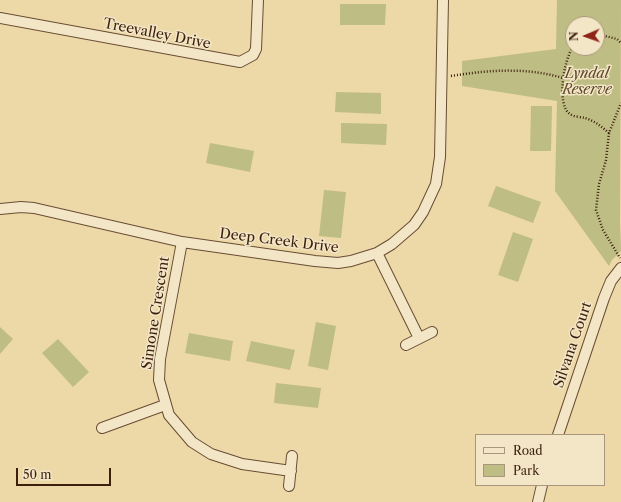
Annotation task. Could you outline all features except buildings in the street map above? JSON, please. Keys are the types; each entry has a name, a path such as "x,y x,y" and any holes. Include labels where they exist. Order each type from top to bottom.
{"street":[{"name":"Treevalley Drive","path":"0,18 240,62 253,55 256,49 258,0"},
{"name":"Deep Creek Drive","path":"0,209 21,206 34,208 182,242 327,262 351,261 377,252 392,244 414,225 427,206 436,184 440,157 443,0"},
{"name":"Simone Crescent","path":"182,242 160,359 160,380 165,405 169,415 196,445 211,454 242,464 291,470"},
{"path":"377,252 419,338"},
{"name":"Silvana Court","path":"558,434 604,298 611,281 621,268"},
{"path":"406,345 432,332"},
{"path":"102,428 165,405"},
{"path":"289,486 292,456"},
{"path":"538,502 542,486"}],"path":[{"path":"605,36 617,39 621,44"},
{"path":"568,56 563,78 565,109 571,115 594,122 609,133"},
{"path":"441,78 490,71 513,70 531,71 563,78"},
{"path":"621,103 609,133 606,160 599,184 596,210 603,230 616,254 621,260"}],"green space":[{"name":"Lyndal Reserve","path":"557,0 621,0 621,251 612,260 609,266 555,191 557,101 462,86 462,61 556,49"},
{"path":"340,4 386,4 385,25 340,25"},
{"path":"336,92 381,93 381,114 335,112"},
{"path":"531,106 552,106 551,151 530,151"},
{"path":"341,123 387,124 386,145 341,143"},
{"path":"210,143 254,151 250,172 206,163"},
{"path":"496,186 541,202 533,223 488,206"},
{"path":"324,190 346,192 341,238 319,236"},
{"path":"513,232 533,239 518,282 498,275"},
{"path":"316,322 336,326 328,370 308,366"},
{"path":"0,327 13,339 0,354"},
{"path":"189,333 233,341 230,361 185,353"},
{"path":"58,339 89,372 73,387 42,353"},
{"path":"251,341 295,350 290,370 246,361"},
{"path":"276,383 321,388 318,408 274,403"}]}
